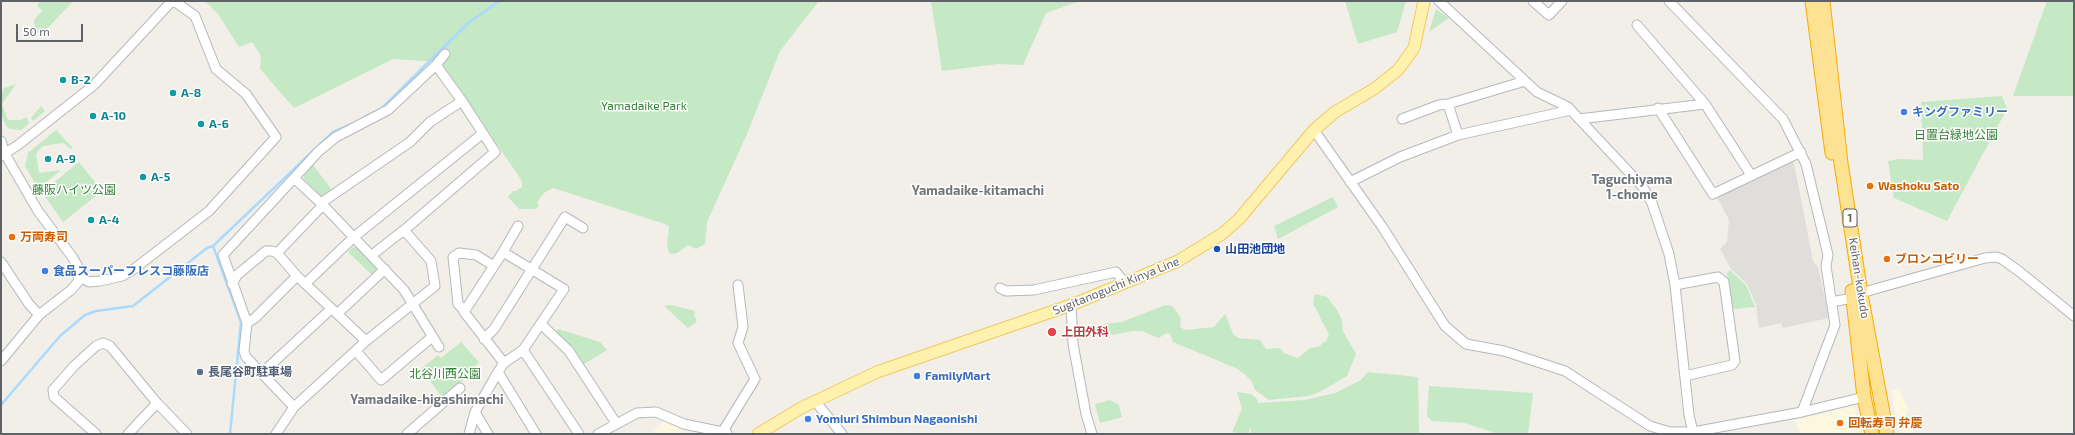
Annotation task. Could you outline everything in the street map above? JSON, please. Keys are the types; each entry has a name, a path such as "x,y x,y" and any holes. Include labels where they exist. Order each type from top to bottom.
{"highway":[{"name":"Keihan-kokudo","path":"1812,1 1829,135 1857,296 1887,434"},
{"name":"Keihan-kokudo","path":"1823,1 1857,296 1864,397 1872,434"}],"main road":[{"name":"Sugitanoguchi Kinya Line","path":"758,434 815,401 877,372 1071,305 1178,261 1222,234 1239,219 1314,130 1335,112 1374,89 1398,70 1414,48 1424,1"}],"street":[{"path":"3,155 94,85 173,1 195,16 216,69 246,94 276,137 209,211 134,269 122,276 100,281 89,282 79,276"},
{"path":"1439,1 1536,92 1568,107 1642,186 1652,203 1669,254 1675,284 1693,432"},
{"path":"1533,1 1549,16 1562,1"},
{"path":"1669,1 1783,119 1806,164 1828,255 1826,266 1835,325 1802,412"},
{"path":"1637,25 1705,104 1751,175"},
{"path":"294,407 246,356 244,351 247,323 232,284 223,254 319,151 336,137 388,110 436,65 445,54"},
{"path":"372,255 404,230 495,152 462,101 436,65"},
{"path":"1402,119 1439,105 1448,104 1525,81"},
{"path":"277,253 322,204 410,142 430,122 462,101"},
{"path":"1448,104 1458,136"},
{"path":"1578,118 1705,104"},
{"path":"1658,108 1713,194 1800,152"},
{"path":"1350,182 1400,157 1458,136 1571,110"},
{"path":"1314,130 1383,228 1445,326 1466,344 1504,352 1565,371 1650,426 1670,432 1693,432 1802,412 1864,397"},
{"path":"305,284 354,238 482,134"},
{"path":"1,141 3,155 38,211 73,258 78,267 79,276 78,282 71,290 39,316 1,361"},
{"path":"294,178 322,204 404,290 411,304 439,347"},
{"path":"484,339 494,329 565,217 583,228"},
{"path":"465,311 518,226"},
{"path":"276,434 294,407 366,341 435,286 431,261 404,230"},
{"path":"232,284 237,275 266,252 272,251 277,253 305,284 366,341"},
{"path":"469,434 475,412 498,372 504,363 523,350 564,289 503,252"},
{"path":"494,266 476,255 459,253 453,257 458,304 465,311 464,312 484,339 504,363"},
{"path":"1831,302 1857,296 1985,258 1996,258 2002,259 2020,272 2074,316"},
{"path":"1,262 28,304 39,316"},
{"path":"262,373 385,269"},
{"path":"1000,288 1006,291 1034,290 1116,272 1124,282"},
{"path":"247,323 255,318 297,276"},
{"path":"1675,284 1718,277 1724,282 1735,361 1732,366 1685,376"},
{"path":"598,434 637,413 656,412 684,424 726,433 755,379 738,343 743,327 738,285"},
{"path":"1071,305 1073,344 1086,414 1092,434"},
{"path":"541,324 569,352 616,423"},
{"path":"356,351 381,380 432,337"},
{"path":"96,434 54,397 53,390 74,366 96,346 103,343 110,346 157,403 187,434"},
{"path":"523,350 580,434"},
{"path":"498,372 536,434"},
{"path":"407,434 460,388"},
{"path":"815,401 842,434"},
{"path":"128,434 157,403"},
{"path":"475,412 488,434"}],"shaded area":[{"path":"1793,158 1813,261 1818,267 1829,318 1783,328 1781,323 1759,328 1756,304 1747,284 1731,269 1720,249 1727,242 1729,220 1716,195"},
{"path":"1899,389 1909,410 1907,411 1905,418 1916,434 1900,434 1891,391"},
{"path":"1852,406 1855,409 1861,434 1800,434 1796,420"},
{"path":"667,418 685,434 651,434"}],"green space":[{"path":"41,1 73,1 46,30 34,34 31,32 35,28 34,20 42,11 37,5"},
{"name":"Yamadaike Park","path":"202,1 819,1 780,51 747,134 707,222 705,244 696,249 688,245 677,253 670,254 667,247 669,227 665,224 553,188 544,193 537,202 539,206 535,209 519,209 508,197 513,191 516,191 522,187 522,181 441,62 393,59 294,108 260,69 261,56 252,42 239,47 218,14 206,2"},
{"path":"931,1 1080,1 1046,13 1023,65 998,64 942,71"},
{"path":"1345,1 1406,1 1397,32 1358,44"},
{"path":"2047,1 2074,1 2074,96 2013,96"},
{"path":"1436,9 1449,18 1429,32"},
{"path":"16,84 2,104 8,120 21,120 27,117 29,123 21,130 10,129 6,126 1,114 1,95 4,88"},
{"name":"日置台緑地公園","path":"2002,96 2007,109 1947,221 1894,198 1888,161 1899,159 1923,160 1921,102"},
{"path":"41,106 45,111 33,121 31,118"},
{"path":"56,130 73,148 71,149 63,143 42,146 36,154 39,173 61,170 38,189 25,166 28,153"},
{"name":"藤阪ハイツ公園","path":"79,162 102,191 63,222 42,192"},
{"path":"313,165 332,190 323,198 304,179 304,175"},
{"path":"1333,197 1338,207 1278,239 1274,226"},
{"path":"353,247 360,247 377,265 376,271 372,275 348,252"},
{"path":"1730,270 1746,285 1755,307 1733,309 1727,273"},
{"path":"1315,294 1327,297 1337,310 1342,320 1343,331 1356,354 1347,376 1320,392 1308,396 1269,400 1255,390 1251,380 1238,369 1173,342 1170,334 1166,333 1159,338 1142,331 1132,331 1112,335 1108,329 1104,331 1101,328 1104,324 1122,322 1165,305 1172,306 1181,318 1180,327 1185,330 1214,327 1224,315 1226,315 1233,334 1238,338 1260,340 1266,349 1280,348 1284,353 1298,358 1310,348 1318,347 1326,341 1329,335 1313,303"},
{"path":"671,305 695,311 694,315 697,321 688,328 664,306"},
{"path":"558,329 600,342 607,350 584,364 573,347 556,333"},
{"name":"北谷川西公園","path":"461,342 479,362 466,378 442,397 428,378 417,372 438,355 441,358"},
{"path":"1368,372 1418,377 1419,434 1251,434 1251,427 1248,434 1232,432 1242,409 1237,392 1251,394 1257,399 1258,403 1305,400 1335,393 1361,380"},
{"path":"1429,386 1533,393 1528,434 1498,434 1465,423 1432,421 1427,416"},
{"path":"1110,400 1119,405 1122,417 1100,423 1095,404"}],"waterway":[{"path":"364,117 382,108 467,24 499,1"},
{"path":"1,405 60,336 85,315 96,311 133,306 207,248 213,246 333,132 352,124"},
{"path":"213,246 241,322 230,434"}],"place":[{"name":"B-2","path":"63,80"},
{"name":"A-8","path":"173,93"},
{"name":"キングファミリー","path":"1904,112"},
{"name":"A-10","path":"93,116"},
{"name":"A-6","path":"201,124"},
{"name":"A-9","path":"48,159"},
{"name":"A-5","path":"143,177"},
{"name":"Washoku Sato","path":"1870,186"},
{"name":"A-4","path":"91,220"},
{"name":"万両寿司","path":"12,237"},
{"name":"山田池団地","path":"1217,249"},
{"name":"ブロンコビリー","path":"1887,259"},
{"name":"食品スーパーフレスコ藤阪店","path":"45,271"},
{"name":"上田外科","path":"1052,332"},
{"name":"長尾谷町駐車場","path":"200,372"},
{"name":"FamilyMart","path":"917,376"},
{"name":"Yomiuri Shimbun Nagaonishi","path":"808,419"},
{"name":"回転寿司 弁慶","path":"1840,423"}],"district":[{"name":"Taguchiyama 1-chome","path":"1632,188"},
{"name":"Yamadaike-kitamachi","path":"978,191"},
{"name":"Yamadaike-higashimachi","path":"427,400"}]}
